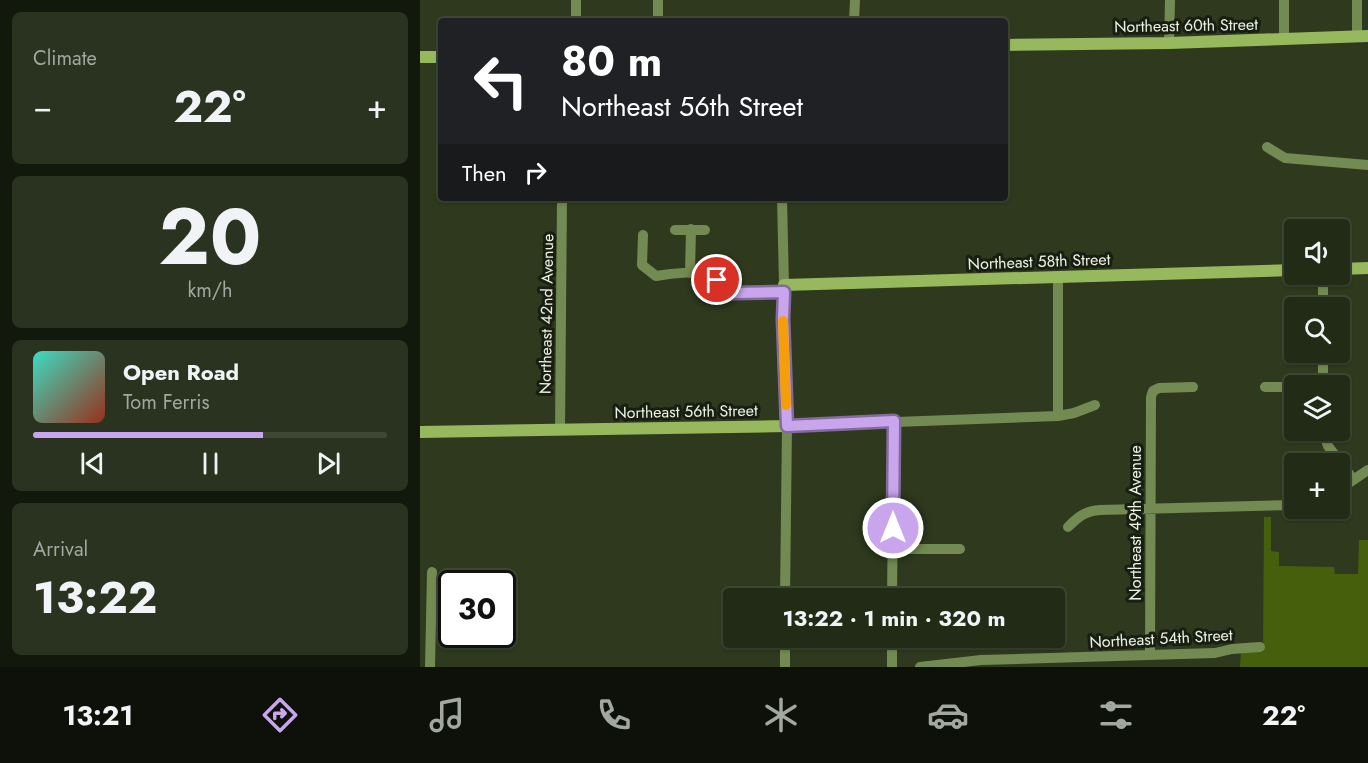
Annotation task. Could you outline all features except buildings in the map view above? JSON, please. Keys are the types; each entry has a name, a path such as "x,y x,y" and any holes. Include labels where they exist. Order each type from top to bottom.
{"street":[{"path":"576,0 576,18"},
{"path":"658,0 658,18"},
{"path":"854,18 855,0"},
{"path":"1168,43 1170,0"},
{"path":"1284,0 1284,39"},
{"path":"1357,0 1363,36"},
{"name":"Northeast 60th Street","path":"1008,45 1168,43 1363,36"},
{"path":"420,57 438,57"},
{"path":"1267,147 1285,158 1368,165"},
{"name":"Northeast 42nd Avenue","path":"560,429 562,201"},
{"path":"782,201 787,426 785,588"},
{"path":"690,229 690,273"},
{"path":"675,230 705,230"},
{"path":"643,236 642,265 656,276 711,274 723,289 732,293 784,288"},
{"path":"1350,268 1368,268"},
{"name":"Northeast 58th Street","path":"784,288 1284,270"},
{"path":"1058,277 1058,416"},
{"name":"Northeast 49th Avenue","path":"1150,654 1151,405 1153,392 1159,388 1193,387"},
{"path":"1265,387 1284,387"},
{"name":"Northeast 56th Street","path":"420,432 787,426 1058,416 1095,405"},
{"path":"892,588 894,421"},
{"path":"1326,441 1353,479"},
{"path":"1350,481 1368,470"},
{"path":"1068,527 1088,511 1284,505"},
{"path":"893,549 960,549"},
{"path":"430,667 432,572"},
{"name":"Northeast 54th Street","path":"920,667 981,660 1064,663 1150,654 1215,653 1260,647"},
{"path":"785,648 785,667"},
{"path":"892,648 892,667"}],"green space":[{"path":"1264,517 1271,517 1271,551 1279,552 1279,566 1334,567 1335,574 1358,574 1359,540 1368,540 1368,667 1240,667 1241,652 1263,652"}],"slow traffic":[{"path":"783,321 786,405"}],"route":[{"path":"717,280 720,287 732,293 784,292 787,426 894,421 893,528"}]}
